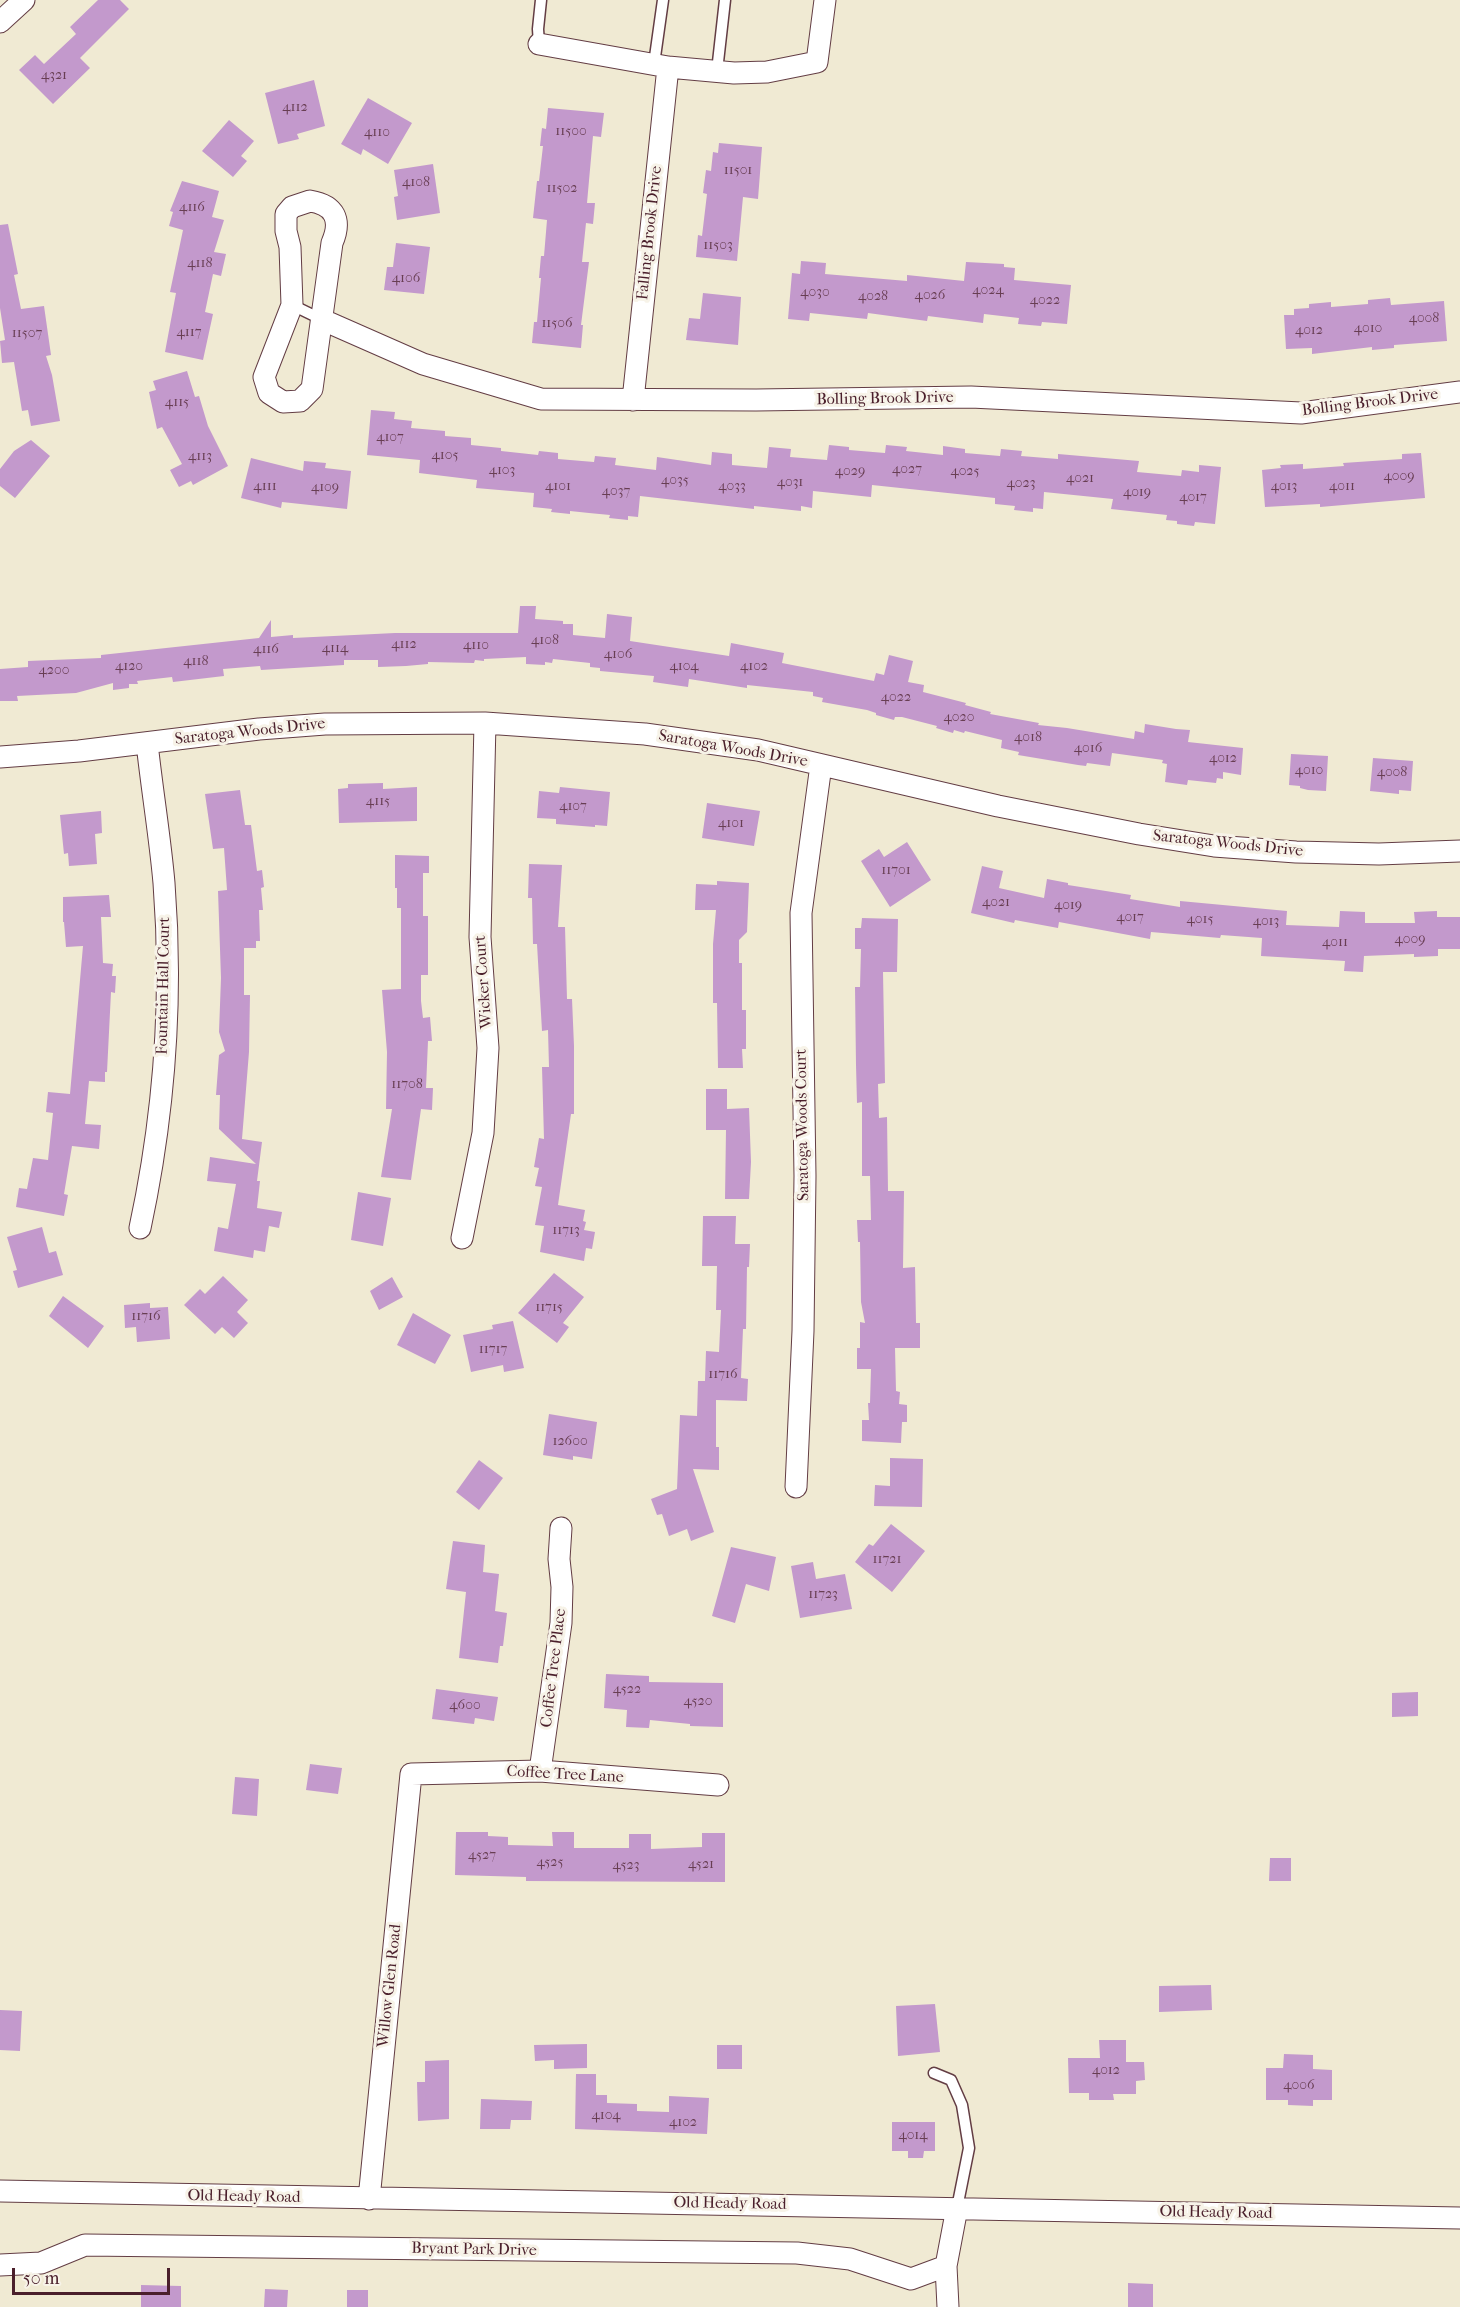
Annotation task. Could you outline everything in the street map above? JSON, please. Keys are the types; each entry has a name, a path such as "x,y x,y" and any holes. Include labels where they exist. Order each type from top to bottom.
{"street":[{"path":"0,21 24,0"},
{"path":"539,44 661,65 717,71 767,72 817,62 825,0"},
{"name":"Falling Brook Drive","path":"633,400 661,65"},
{"path":"310,201 320,203 328,207 335,215 337,233 332,243 312,389 300,401 283,402 275,399 269,393 264,377 292,305 290,247 286,231 286,214 292,207 301,203 310,201"},
{"name":"Bolling Brook Drive","path":"323,320 423,364 541,399 756,400 971,397 1301,413 1460,392"},
{"name":"Saratoga Woods Drive","path":"0,757 79,752 259,729 325,724 485,723 645,734 758,750 998,806 1139,834 1214,846 1296,852 1379,854 1460,851"},
{"name":"Wicker Court","path":"462,1238 483,1133 489,1048 480,937 485,723"},
{"name":"Fountain Hall Court","path":"140,1228 151,1178 158,1123 166,1023 164,883 147,743"},
{"name":"Saratoga Woods Court","path":"796,1487 803,1331 805,1176 801,913 821,765"},
{"name":"Coffee Tree Place","path":"540,1771 561,1623 562,1587 559,1559 561,1528"},
{"name":"Coffee Tree Lane","path":"411,1774 540,1771 718,1785"},
{"name":"Willow Glen Road","path":"369,2199 411,1774"},
{"name":"Old Heady Road","path":"0,2191 1460,2218"},
{"path":"948,2307 946,2266 957,2208"},
{"name":"Bryant Park Drive","path":"0,2265 41,2263 86,2245 797,2253 850,2259 911,2279 946,2266"}],"lane":[{"path":"539,44 541,0"},
{"path":"661,65 663,0"},
{"path":"717,71 725,0"},
{"path":"292,305 323,320"},
{"path":"934,2073 951,2080 962,2105 969,2148 957,2208"}],"building":[{"path":"98,0 120,0 129,9 80,58 90,68 53,104 19,70 35,55 44,64 76,34 70,27"},
{"path":"314,80 325,126 297,134 299,139 278,144 265,93"},
{"path":"368,98 412,123 388,164 363,149 361,155 341,144"},
{"path":"548,108 604,113 601,137 593,136 587,203 595,203 593,224 586,223 582,262 589,262 581,325 583,325 581,348 532,343 534,322 537,322 541,256 544,256 547,220 533,218 543,146 540,146 542,128 546,129"},
{"path":"229,120 254,141 241,156 247,161 233,177 202,151"},
{"path":"719,143 762,147 758,199 743,197 737,261 696,257 698,235 702,236 707,194 703,193 706,170 711,171 713,152 718,153"},
{"path":"433,164 440,213 397,220 394,197 398,196 394,170"},
{"path":"182,181 219,191 212,217 224,220 214,252 226,254 221,276 213,274 205,312 213,314 203,360 165,352 176,293 170,292 183,230 169,226 173,212 170,211"},
{"path":"8,224 18,274 14,275 21,309 44,306 51,355 46,356 52,375 60,421 31,426 28,410 22,411 14,362 2,363 0,341 5,340 0,308 0,225"},
{"path":"396,243 430,247 424,294 384,290 387,267 393,267"},
{"path":"801,261 826,263 825,274 907,281 907,275 964,281 966,262 1004,264 1004,267 1015,268 1014,280 1071,285 1067,324 1042,322 1041,326 1018,324 1019,318 984,314 983,323 928,316 927,321 868,313 867,319 810,313 809,321 788,319 792,273 800,274"},
{"path":"703,293 741,297 738,345 686,340 689,318 700,319"},
{"path":"1390,298 1391,305 1444,301 1447,341 1394,345 1394,348 1372,350 1372,347 1312,354 1312,348 1286,349 1284,315 1294,315 1294,309 1309,308 1309,304 1331,302 1331,307 1368,304 1368,300"},
{"path":"187,371 195,397 199,396 208,426 228,466 193,485 191,481 179,487 170,470 182,464 162,427 157,429 149,392 156,390 153,381"},
{"path":"371,410 395,412 394,419 412,421 411,428 445,431 445,436 471,438 471,445 538,455 539,451 558,453 558,459 594,462 595,456 616,458 615,465 656,470 657,457 711,465 712,452 732,454 732,465 767,468 769,447 791,449 790,457 827,460 829,445 849,447 849,450 885,453 886,445 907,447 906,451 943,455 943,446 965,449 965,453 1000,456 1001,449 1022,451 1021,456 1058,459 1058,454 1139,461 1137,472 1181,476 1182,470 1199,472 1199,465 1221,467 1215,524 1195,522 1194,526 1166,520 1167,515 1111,509 1113,499 1044,492 1043,509 1033,508 1033,512 1014,510 1015,506 995,504 995,498 872,485 871,497 813,491 812,508 801,506 801,511 754,506 754,509 640,496 638,517 628,516 628,520 609,518 610,515 570,511 570,514 551,512 552,509 533,507 534,493 476,488 477,480 419,473 420,460 367,455"},
{"path":"31,440 50,456 15,498 0,486 0,469 14,451"},
{"path":"1421,453 1425,498 1320,507 1320,504 1265,507 1262,470 1281,468 1280,465 1303,464 1303,469 1344,466 1343,463 1402,459 1402,454"},
{"path":"251,458 303,471 304,461 326,463 325,468 351,471 347,509 282,502 281,508 241,498"},
{"path":"520,606 536,606 535,619 573,624 573,635 605,638 607,614 632,617 630,641 729,656 731,643 784,653 782,663 874,681 876,673 884,675 889,655 913,661 908,682 924,685 923,692 966,703 965,705 991,712 990,714 1039,723 1038,725 1134,739 1135,731 1144,733 1145,724 1190,730 1188,742 1243,748 1241,775 1223,772 1223,779 1217,778 1216,783 1188,780 1187,785 1165,782 1167,764 1162,763 1163,760 1112,753 1110,766 1087,763 1086,766 1078,765 1018,755 1019,752 1001,748 1002,740 965,731 964,733 954,730 953,733 936,728 937,726 902,717 895,717 894,720 867,710 822,702 823,698 813,696 813,692 747,685 747,688 689,679 688,687 653,682 654,676 600,671 600,668 590,667 590,663 553,659 552,663 545,662 545,665 526,664 526,657 475,660 474,663 428,662 428,664 406,666 378,667 378,660 344,660 344,665 261,670 260,666 223,669 224,676 173,682 172,677 137,681 138,684 129,684 129,688 113,690 113,683 76,693 17,696 18,701 0,701 0,669 28,667 28,661 101,658 101,655 259,638 271,620 271,637 395,633 518,633"},
{"path":"1291,754 1328,756 1326,791 1308,790 1300,786 1289,785"},
{"path":"1373,758 1413,761 1411,791 1399,790 1399,794 1370,791"},
{"path":"383,783 383,789 417,787 417,821 339,823 338,789 348,788 348,784"},
{"path":"560,787 610,792 607,826 556,824 556,819 537,818 539,791 559,793"},
{"path":"240,790 245,825 251,825 257,871 262,870 264,887 261,888 263,910 259,910 260,941 256,941 256,948 244,948 244,995 250,995 249,1052 242,1139 262,1142 257,1181 260,1181 257,1208 282,1212 279,1228 269,1226 265,1252 254,1250 253,1258 214,1251 218,1227 228,1229 236,1184 207,1181 210,1157 256,1164 219,1129 220,1095 216,1095 219,1055 225,1051 219,1032 221,978 218,891 227,890 224,848 213,849 205,794"},
{"path":"707,803 760,811 754,846 702,838"},
{"path":"101,811 102,833 95,834 97,864 69,866 68,853 64,854 60,815"},
{"path":"907,842 931,880 890,907 861,861 879,849 884,857"},
{"path":"395,855 429,856 429,873 423,873 423,916 428,916 428,975 421,975 421,1001 423,1018 430,1017 432,1041 428,1041 426,1088 433,1088 432,1110 421,1109 411,1180 381,1177 392,1109 386,1109 387,1052 382,990 401,989 401,908 397,908"},
{"path":"529,864 562,865 558,927 565,927 567,999 572,999 574,1114 571,1114 558,1205 585,1210 584,1230 595,1232 592,1249 586,1248 584,1261 540,1252 544,1226 535,1225 542,1187 535,1186 539,1168 534,1167 539,1138 544,1139 542,1067 549,1067 548,1030 542,1031 537,944 533,944 532,898 528,898"},
{"path":"982,866 1003,871 999,888 1044,898 1047,879 1068,883 1068,885 1131,895 1130,899 1180,907 1180,901 1287,911 1286,925 1339,927 1340,911 1365,912 1365,923 1415,923 1414,912 1437,911 1437,917 1460,917 1460,949 1438,949 1438,956 1414,957 1414,954 1364,956 1363,972 1344,971 1345,961 1261,956 1262,938 1221,935 1220,938 1151,932 1150,939 1059,922 1058,928 1015,920 1014,923 971,913"},
{"path":"717,881 749,883 747,932 739,940 739,963 742,963 742,1010 746,1010 746,1049 742,1049 743,1068 718,1068 717,1003 713,1003 713,944 716,910 695,910 696,884 717,885"},
{"path":"109,895 111,917 101,917 103,963 113,964 112,976 116,976 115,993 111,992 107,1072 105,1072 105,1082 89,1081 85,1124 101,1125 99,1149 72,1146 64,1194 68,1195 64,1216 16,1207 19,1188 27,1189 33,1158 48,1160 53,1113 46,1112 48,1092 70,1094 83,946 66,947 63,897"},
{"path":"862,918 898,919 897,972 883,972 885,1083 878,1084 879,1118 887,1117 888,1191 904,1191 903,1268 915,1267 916,1323 920,1323 920,1348 895,1348 896,1391 900,1392 899,1404 907,1405 907,1422 902,1422 901,1443 862,1441 862,1420 869,1420 871,1369 857,1369 860,1322 865,1323 861,1302 860,1242 858,1242 857,1220 871,1220 870,1176 862,1176 862,1102 857,1103 855,987 860,987 861,949 855,949 855,928 861,928"},
{"path":"706,1089 727,1089 727,1109 749,1108 751,1162 749,1199 725,1199 726,1130 706,1130"},
{"path":"358,1192 391,1198 383,1246 351,1240"},
{"path":"703,1216 736,1216 735,1244 750,1244 741,1378 748,1379 747,1401 716,1400 716,1447 719,1447 719,1470 693,1469 714,1532 691,1541 687,1529 669,1536 662,1514 657,1515 651,1499 677,1489 680,1415 697,1416 698,1381 705,1381 706,1351 719,1352 721,1310 716,1310 717,1266 702,1266"},
{"path":"42,1227 49,1253 56,1251 63,1275 18,1288 13,1271 17,1270 7,1237"},
{"path":"554,1273 584,1297 563,1323 569,1327 557,1343 518,1313"},
{"path":"223,1276 248,1300 237,1312 248,1323 234,1338 222,1327 215,1334 184,1305 200,1289 205,1294"},
{"path":"392,1277 403,1297 379,1310 370,1291"},
{"path":"63,1296 104,1326 88,1348 49,1316"},
{"path":"150,1303 150,1308 168,1307 170,1339 137,1342 136,1327 125,1328 124,1305"},
{"path":"413,1313 451,1335 435,1364 397,1345"},
{"path":"513,1321 524,1368 504,1372 503,1365 471,1372 463,1335 493,1329 492,1325"},
{"path":"549,1414 597,1422 592,1459 573,1456 573,1460 543,1455"},
{"path":"890,1458 923,1459 922,1507 874,1506 875,1485 890,1486"},
{"path":"479,1460 503,1478 479,1510 456,1492"},
{"path":"891,1524 925,1551 892,1592 855,1562 869,1544 873,1546"},
{"path":"453,1541 485,1545 483,1572 499,1574 495,1611 507,1613 503,1646 500,1646 498,1663 459,1658 466,1592 446,1589"},
{"path":"731,1547 776,1557 769,1591 746,1584 735,1623 712,1616"},
{"path":"813,1562 816,1579 845,1574 852,1609 800,1618 791,1566"},
{"path":"606,1674 649,1676 649,1682 723,1683 723,1727 690,1726 690,1724 650,1720 649,1728 626,1727 627,1710 604,1708"},
{"path":"436,1689 498,1697 494,1721 475,1718 474,1724 432,1719"},
{"path":"1418,1692 1418,1716 1392,1717 1392,1693"},
{"path":"310,1764 342,1768 338,1794 306,1790"},
{"path":"235,1777 259,1779 257,1816 232,1814"},
{"path":"456,1832 488,1832 488,1836 508,1837 508,1845 553,1846 552,1832 574,1832 574,1848 629,1848 629,1834 651,1834 651,1849 702,1847 702,1833 725,1833 725,1882 526,1881 526,1877 455,1875"},
{"path":"1270,1858 1291,1858 1291,1881 1269,1881"},
{"path":"1211,1985 1212,2010 1159,2012 1159,1986"},
{"path":"935,2004 940,2052 898,2056 896,2006"},
{"path":"0,2010 22,2011 20,2051 0,2050"},
{"path":"1099,2040 1126,2040 1126,2062 1144,2062 1145,2080 1136,2081 1136,2094 1113,2094 1114,2100 1089,2100 1089,2093 1069,2093 1068,2058 1100,2058"},
{"path":"587,2044 587,2068 554,2069 554,2060 535,2061 534,2045"},
{"path":"717,2045 742,2045 742,2069 717,2069"},
{"path":"1284,2054 1313,2055 1313,2069 1332,2070 1332,2100 1313,2100 1313,2106 1288,2105 1288,2100 1266,2100 1266,2068 1283,2068"},
{"path":"449,2060 449,2119 418,2121 417,2082 425,2082 425,2061"},
{"path":"576,2074 596,2074 596,2095 607,2095 607,2103 637,2104 637,2111 669,2112 669,2096 709,2098 707,2134 575,2129"},
{"path":"481,2099 532,2101 531,2120 511,2120 510,2129 480,2129"},
{"path":"892,2122 935,2122 935,2151 924,2151 923,2158 908,2158 908,2151 892,2151"},
{"path":"1128,2283 1153,2284 1153,2307 1128,2307"},
{"path":"141,2285 181,2286 181,2307 141,2307"},
{"path":"265,2289 288,2290 287,2307 264,2307"},
{"path":"347,2290 368,2290 368,2307 347,2307"}]}
